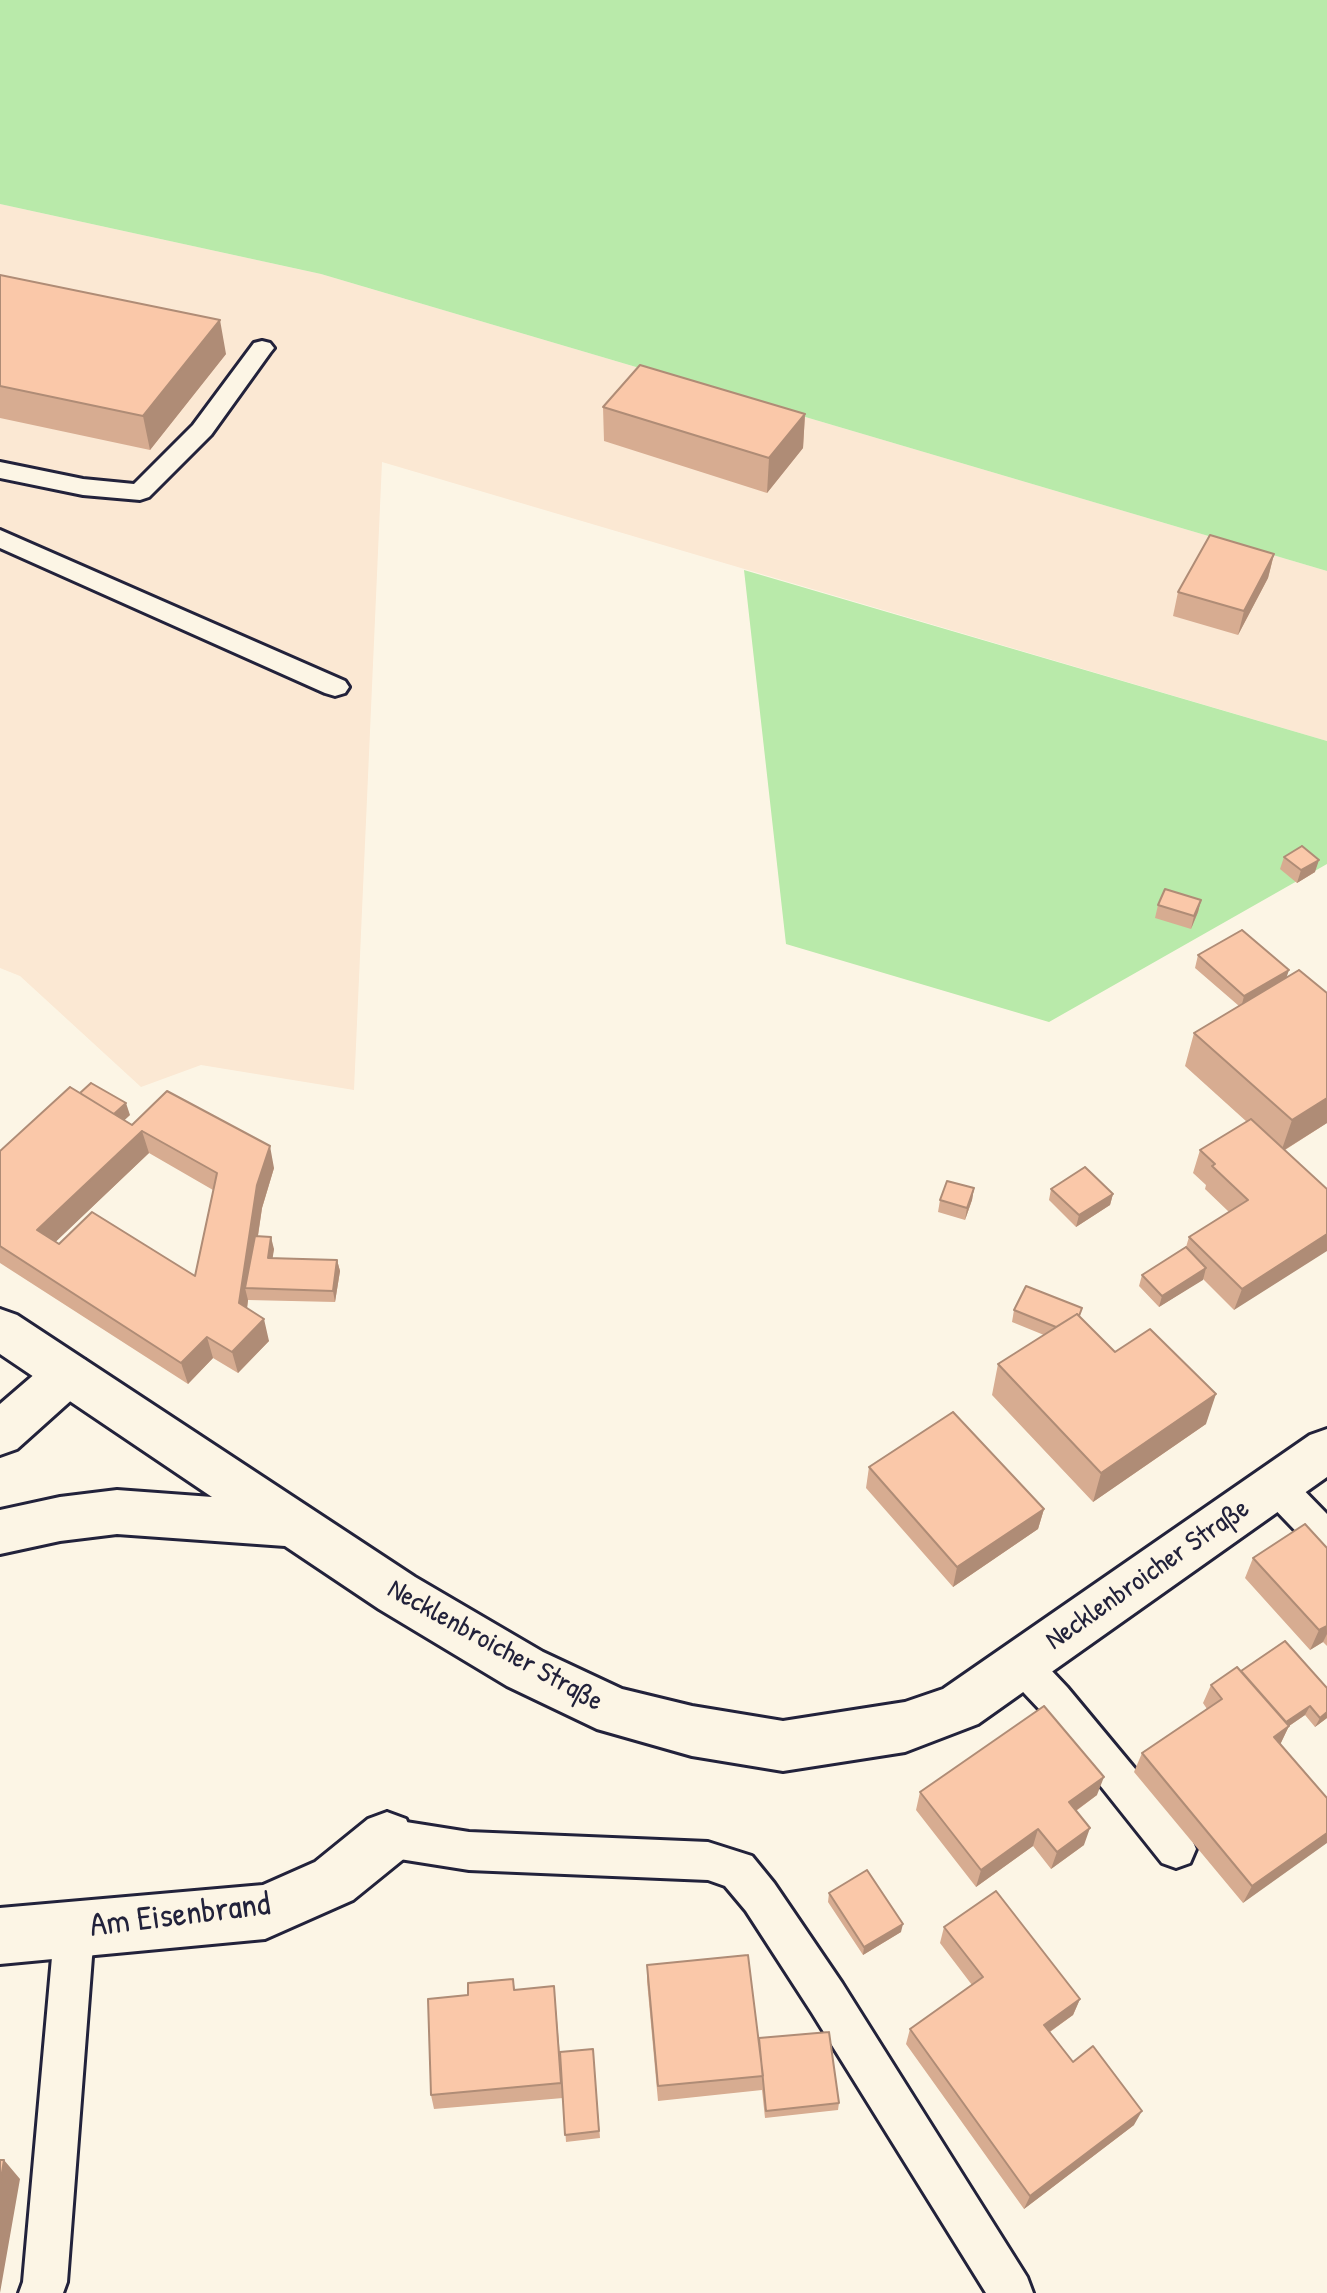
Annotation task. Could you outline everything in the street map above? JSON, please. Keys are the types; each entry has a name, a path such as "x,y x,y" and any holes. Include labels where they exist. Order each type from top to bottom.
{"main road":[{"name":"Necklenbroicher Straße","path":"0,1329 397,1593 525,1669 615,1712 692,1731 783,1746 905,1727 960,1707 1327,1450"},
{"path":"0,1434 68,1374"},
{"path":"0,1532 60,1519 117,1512 292,1524"},
{"name":"Am Eisenbrand","path":"0,1936 265,1912 334,1881 387,1838"}],"lane":[{"path":"0,470 83,487 140,492 202,430 262,348"},
{"path":"0,538 335,687"},
{"path":"1276,1486 1327,1539"},
{"path":"1021,1664 1054,1699 1176,1849"},
{"path":"387,1838 469,1851 708,1861 738,1870 760,1897 827,1998 1011,2293"},
{"path":"41,2293 45,2282 72,1957 78,1929"}],"shaded area":[{"path":"0,204 321,274 1327,571 1327,741 382,462 354,1090 201,1065 141,1087 20,976 0,968"}],"green space":[{"path":"0,0 1327,0 1327,571 321,274 0,204"},
{"path":"744,570 1327,741 1327,864 1049,1022 786,944"}],"building":[{"path":"0,275 220,320 143,416 0,386"},
{"path":"640,365 805,414 769,458 603,407"},
{"path":"1210,535 1274,554 1244,611 1178,592"},
{"path":"1302,846 1319,860 1301,870 1284,857"},
{"path":"1165,889 1201,900 1194,916 1158,905"},
{"path":"1242,930 1289,970 1244,996 1198,955"},
{"path":"1299,970 1327,993 1327,1098 1292,1120 1194,1033"},
{"path":"91,1083 126,1103 114,1114 80,1093"},
{"path":"70,1087 132,1125 167,1091 270,1146 257,1185 239,1303 264,1319 232,1352 207,1337 181,1363 0,1246 0,1151","holes":["142,1131 217,1173 195,1276 92,1212 59,1244 37,1230"]},
{"path":"1251,1119 1327,1189 1327,1234 1242,1289 1189,1237 1248,1200 1212,1166 1215,1164 1200,1150"},
{"path":"1085,1167 1113,1194 1079,1215 1051,1189"},
{"path":"947,1181 974,1188 967,1208 940,1200"},
{"path":"255,1236 271,1237 268,1258 337,1260 333,1291 245,1288"},
{"path":"1186,1247 1206,1268 1162,1296 1142,1275"},
{"path":"1026,1286 1082,1308 1079,1316 1077,1314 1056,1327 1014,1310"},
{"path":"1077,1314 1115,1352 1150,1329 1216,1394 1101,1473 998,1364"},
{"path":"953,1412 1044,1509 957,1567 869,1467"},
{"path":"1305,1524 1327,1548 1327,1626 1319,1630 1253,1558"},
{"path":"1285,1641 1327,1688 1327,1712 1320,1718 1310,1706 1286,1722 1241,1671"},
{"path":"1237,1667 1289,1726 1274,1737 1327,1798 1327,1833 1252,1886 1142,1753 1222,1699 1211,1685"},
{"path":"1044,1706 1104,1777 1069,1802 1090,1828 1057,1852 1038,1829 981,1870 920,1792"},
{"path":"867,1870 903,1924 864,1947 829,1893"},
{"path":"996,1891 1080,1999 1044,2025 1073,2062 1093,2046 1142,2111 1030,2196 910,2029 983,1977 944,1927"},
{"path":"748,1955 763,2076 658,2086 647,1965"},
{"path":"513,1979 514,1990 554,1986 561,2083 431,2095 428,1999 468,1995 468,1983"},
{"path":"829,2032 839,2103 766,2111 759,2038"},
{"path":"593,2049 599,2131 565,2135 560,2052"},
{"path":"0,2160 4,2160 0,2185"}]}
